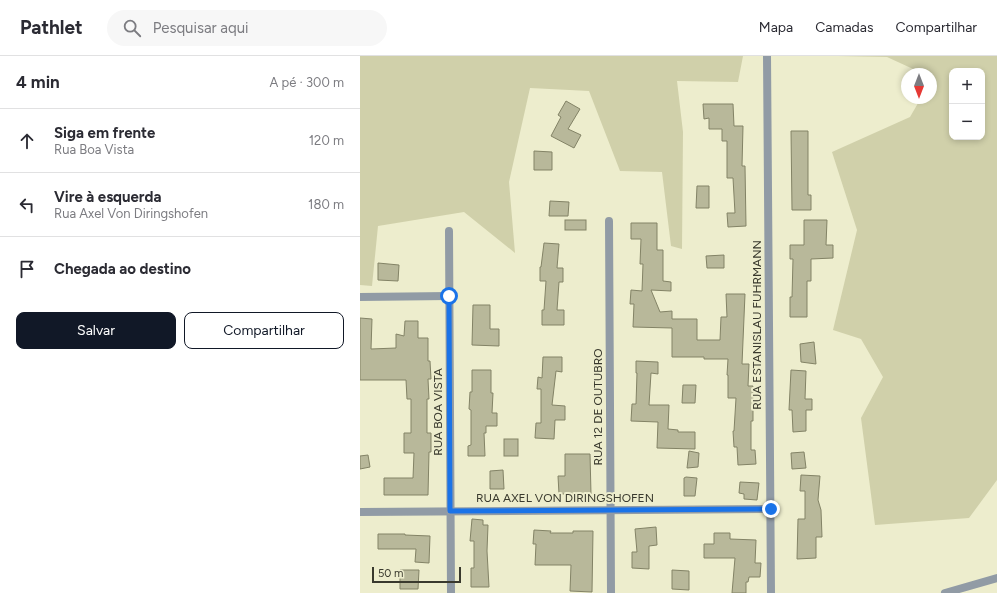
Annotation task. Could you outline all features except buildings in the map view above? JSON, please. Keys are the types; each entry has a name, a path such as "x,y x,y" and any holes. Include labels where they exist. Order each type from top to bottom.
{"street":[{"name":"RUA ESTANISLAU FUHRMANN","path":"767,56 772,593"},
{"name":"RUA 12 DE OUTUBRO","path":"609,221 611,593"},
{"name":"RUA BOA VISTA","path":"449,232 451,593"},
{"path":"360,297 449,296"},
{"name":"RUA AXEL VON DIRINGSHOFEN","path":"360,512 771,509"},
{"path":"945,593 997,578"}],"green space":[{"path":"360,56 743,56 738,82 677,81 683,132 682,249 671,246 662,172 620,171 589,91 530,88 509,182 515,253 464,212 378,226 372,286 360,285"},
{"path":"838,56 997,56 997,480 969,518 875,525 861,418 883,377 861,339 833,330 857,230 832,152 910,117 918,104 937,104 937,68 911,68 887,57"}],"route":[{"path":"449,296 450,511 771,509"}]}
